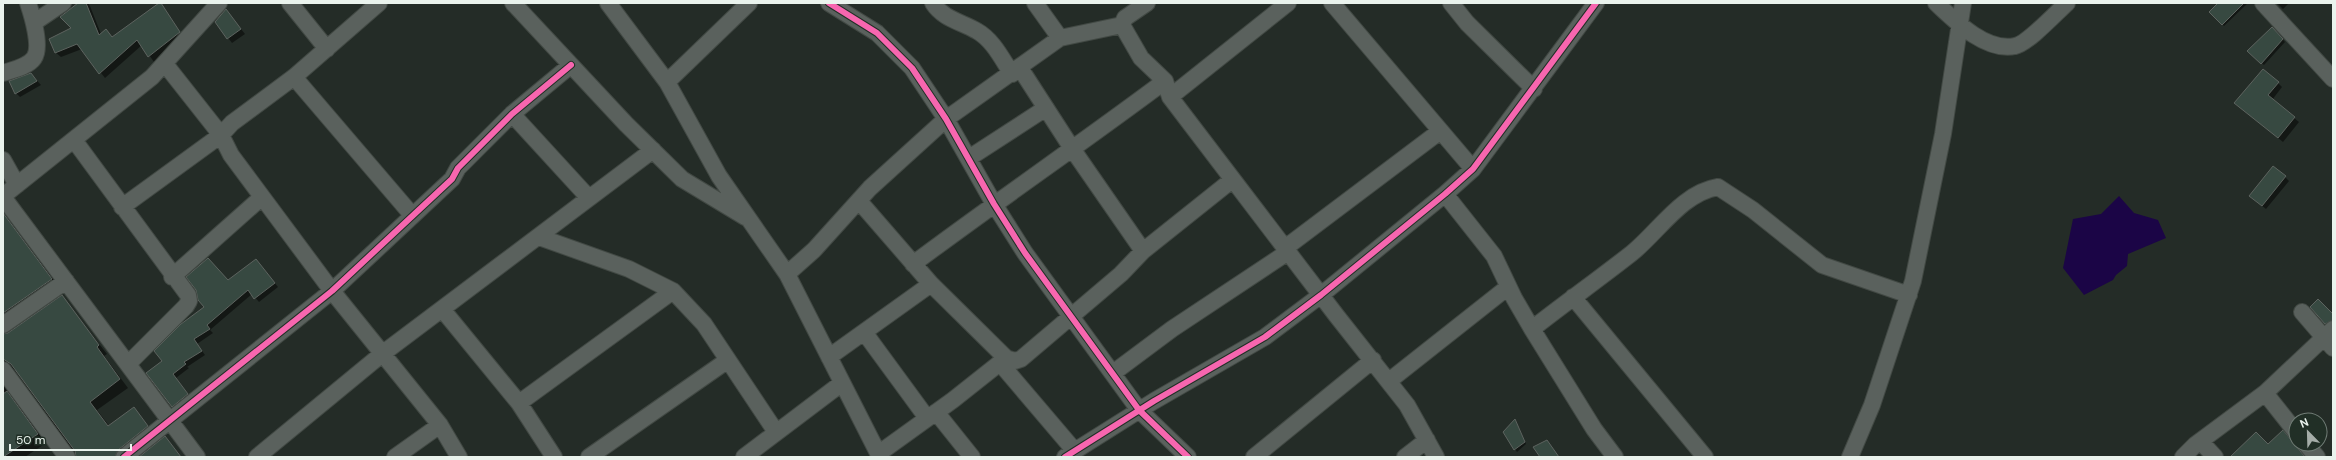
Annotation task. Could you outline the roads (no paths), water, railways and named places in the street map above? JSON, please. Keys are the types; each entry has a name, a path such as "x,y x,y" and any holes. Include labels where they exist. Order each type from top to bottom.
{"street":[{"path":"3,73 28,64 34,59 37,52 35,22 28,3"},
{"path":"35,22 63,3"},
{"path":"197,457 3,197 152,77 219,3"},
{"path":"290,3 327,49"},
{"path":"122,207 221,135 232,123 294,77 379,3"},
{"path":"513,3 682,179 750,220"},
{"path":"608,3 667,82 719,176 787,274 879,455 1003,360 1015,362 1021,360 1121,274 1143,251 1232,180"},
{"path":"667,82 749,3"},
{"path":"829,3 877,33 912,68 946,119 994,204 1025,253 1139,410 1188,457"},
{"path":"933,3 946,16 977,31 988,40 1016,71 1046,108 1073,150 1143,251"},
{"path":"1035,3 1060,38"},
{"path":"1170,97 1288,3"},
{"path":"1332,3 1439,132 1473,169"},
{"path":"1451,3 1467,23 1534,90"},
{"path":"859,201 931,284 1003,360 1069,454 1139,410 1265,336 1322,296 1445,194 1473,169 1534,90 1596,3"},
{"path":"1936,3 1960,26 1995,46 2016,46 2032,35 2067,3"},
{"path":"1850,457 1872,405 1909,295 1943,134 1963,3"},
{"path":"2263,3 2333,79"},
{"path":"1122,25 1125,18 1138,6"},
{"path":"787,274 814,250 859,201 914,146 946,119 1016,71 1060,38 1122,25"},
{"path":"1122,25 1141,58 1165,81 1170,97 1232,180 1408,405 1436,457"},
{"path":"165,64 221,135 231,156 332,290 440,426 459,457"},
{"path":"124,457 170,422 332,290 452,179 458,168 512,114 571,65"},
{"path":"294,77 412,215"},
{"path":"914,264 994,204 1073,150 1165,81"},
{"path":"969,158 1046,108"},
{"path":"512,114 589,198"},
{"path":"1112,372 1287,250 1439,132"},
{"path":"74,140 172,277 188,295 189,301 186,306 128,364"},
{"path":"258,457 382,354 653,150"},
{"path":"3,160 17,185"},
{"path":"1532,329 1633,252 1692,196 1705,189 1718,187 1753,210 1822,265 1909,295"},
{"path":"1445,194 1494,256 1508,287 1532,329 1594,429 1615,457"},
{"path":"172,277 262,197"},
{"path":"539,237 628,269 673,290 704,324 776,432"},
{"path":"3,325 66,281"},
{"path":"829,358 931,284"},
{"path":"1389,381 1508,287"},
{"path":"519,403 673,290"},
{"path":"1573,297 1705,457"},
{"path":"442,309 519,403 554,457"},
{"path":"2183,457 2265,393 2330,338 2302,312"},
{"path":"864,332 932,415 972,457"},
{"path":"589,457 728,360"},
{"path":"1254,457 1373,360"},
{"path":"3,370 67,457"},
{"path":"744,457 760,452 776,432 842,383"},
{"path":"2265,393 2288,422"},
{"path":"395,457 440,426"},
{"path":"1405,457 1427,440"},
{"path":"2199,443 2203,444 2215,457"}]}
